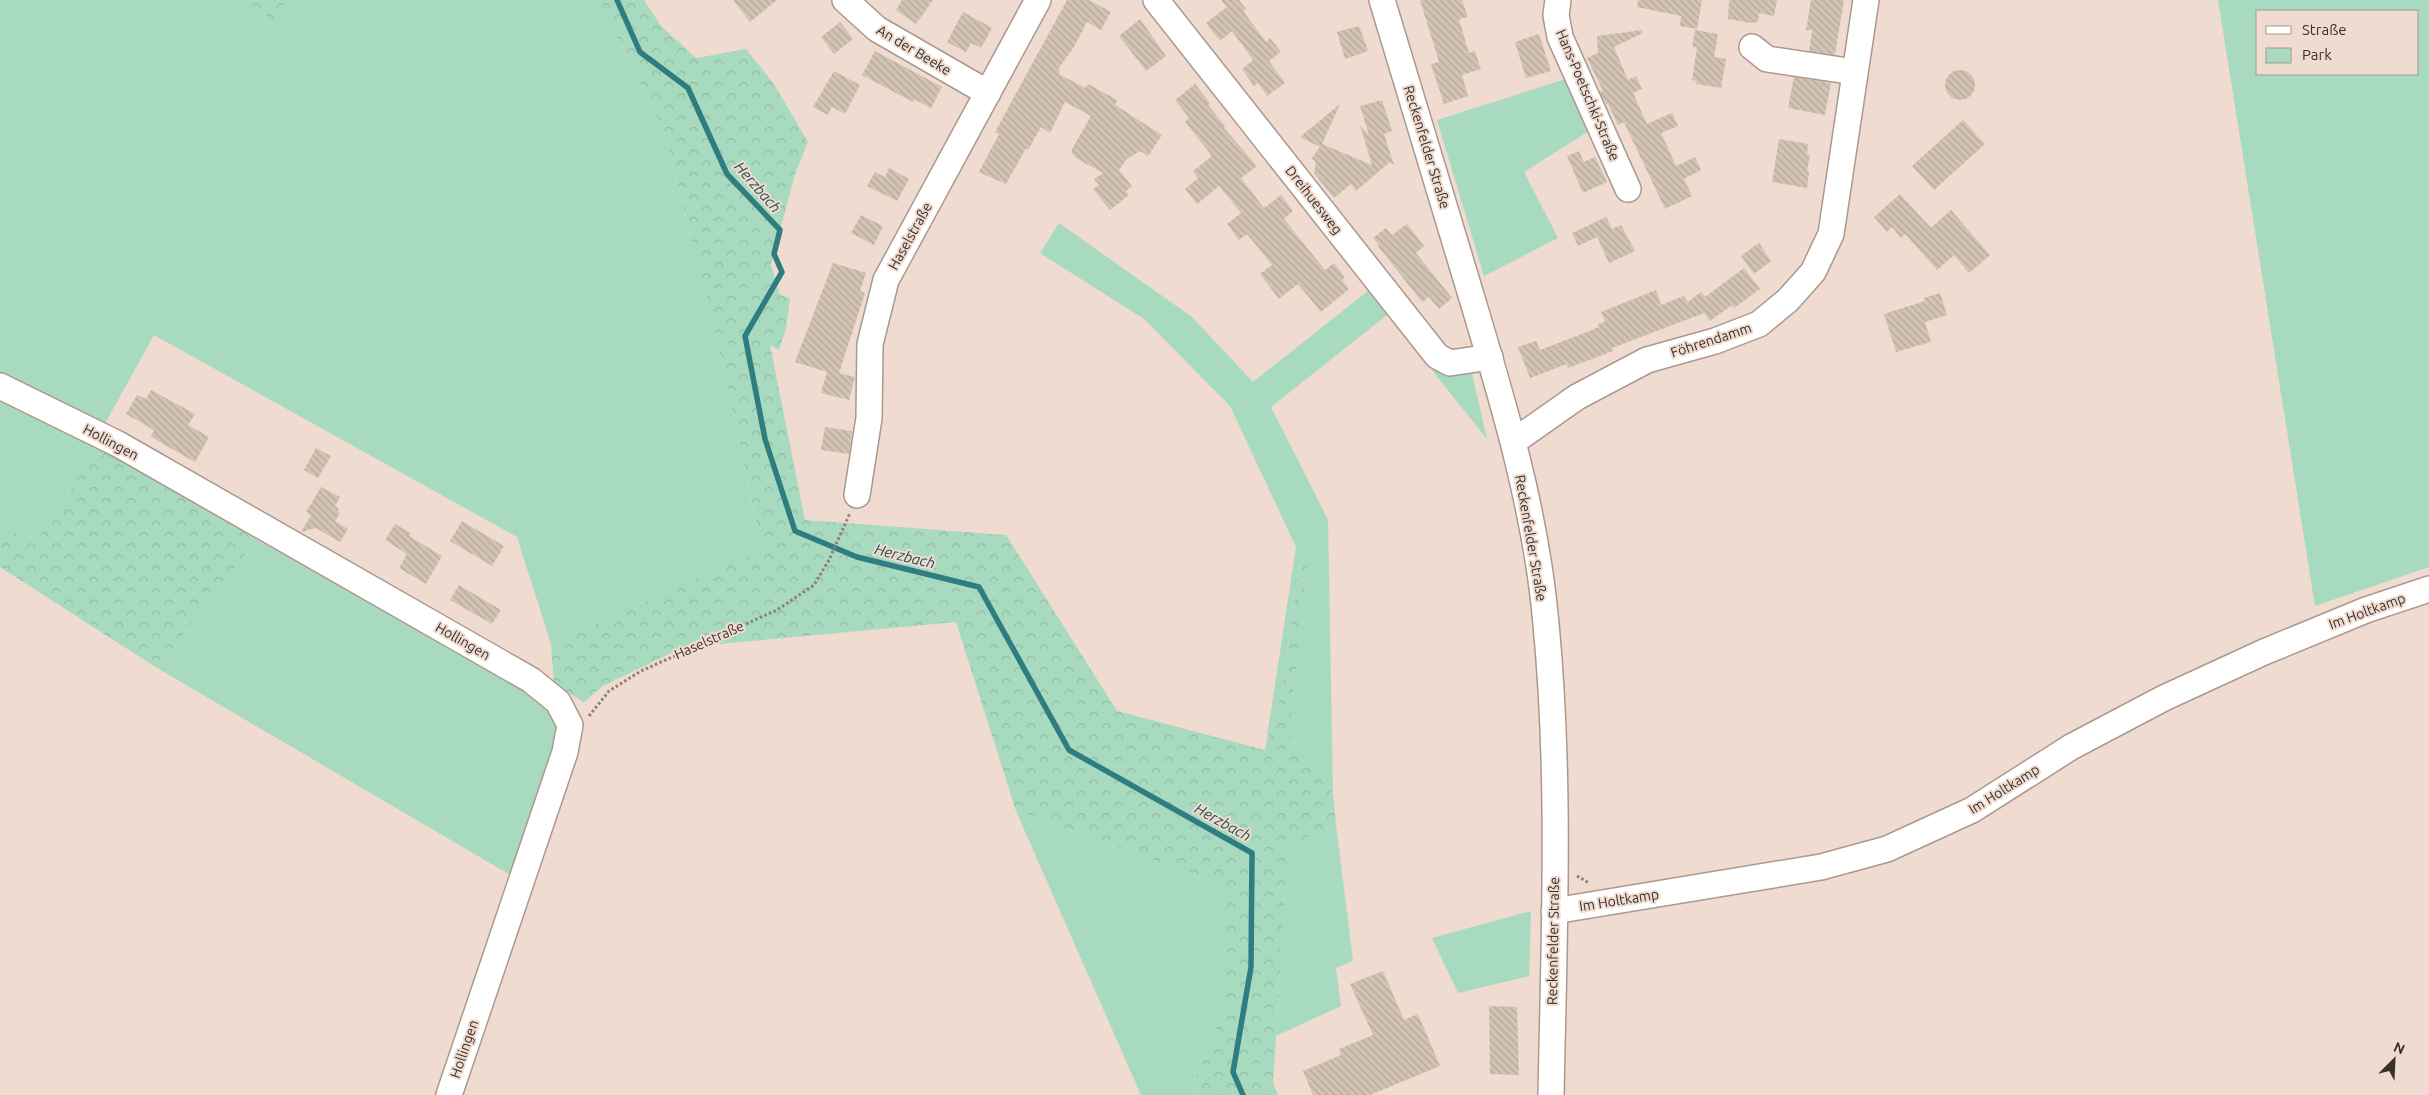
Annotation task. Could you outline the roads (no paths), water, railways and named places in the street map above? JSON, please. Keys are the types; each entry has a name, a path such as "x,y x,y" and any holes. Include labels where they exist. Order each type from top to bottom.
{"street":[{"name":"An der Beeke","path":"845,0 877,29 988,93"},
{"name":"Haselstraße","path":"857,495 869,418 870,344 886,280 1038,0"},
{"name":"Dreihuesweg","path":"1156,0 1437,356 1450,364 1490,357"},
{"name":"Reckenfelder Straße","path":"1382,0 1490,357 1513,442 1533,537 1546,622 1554,744 1551,1095"},
{"name":"Hans-Poetschki-Straße","path":"1558,0 1556,15 1560,37 1628,189"},
{"name":"Föhrendamm","path":"1513,442 1577,398 1614,376 1647,360 1715,341 1759,324 1794,293 1813,272 1831,234 1866,0"},
{"path":"1752,47 1767,59 1855,72"},
{"name":"Hollingen","path":"0,386 118,444 532,680 558,702 570,725 567,744 449,1095"},
{"name":"Im Holtkamp","path":"1554,911 1821,867 1887,849 1972,810 2071,747 2164,698 2366,610 2429,590"}],"waterway":[{"name":"Herzbach","path":"617,0 640,52 688,88 727,174 780,230 774,254 782,272 745,336 765,439 795,531 857,557 979,587 1069,750 1252,853 1251,967 1233,1072 1243,1095"}]}
